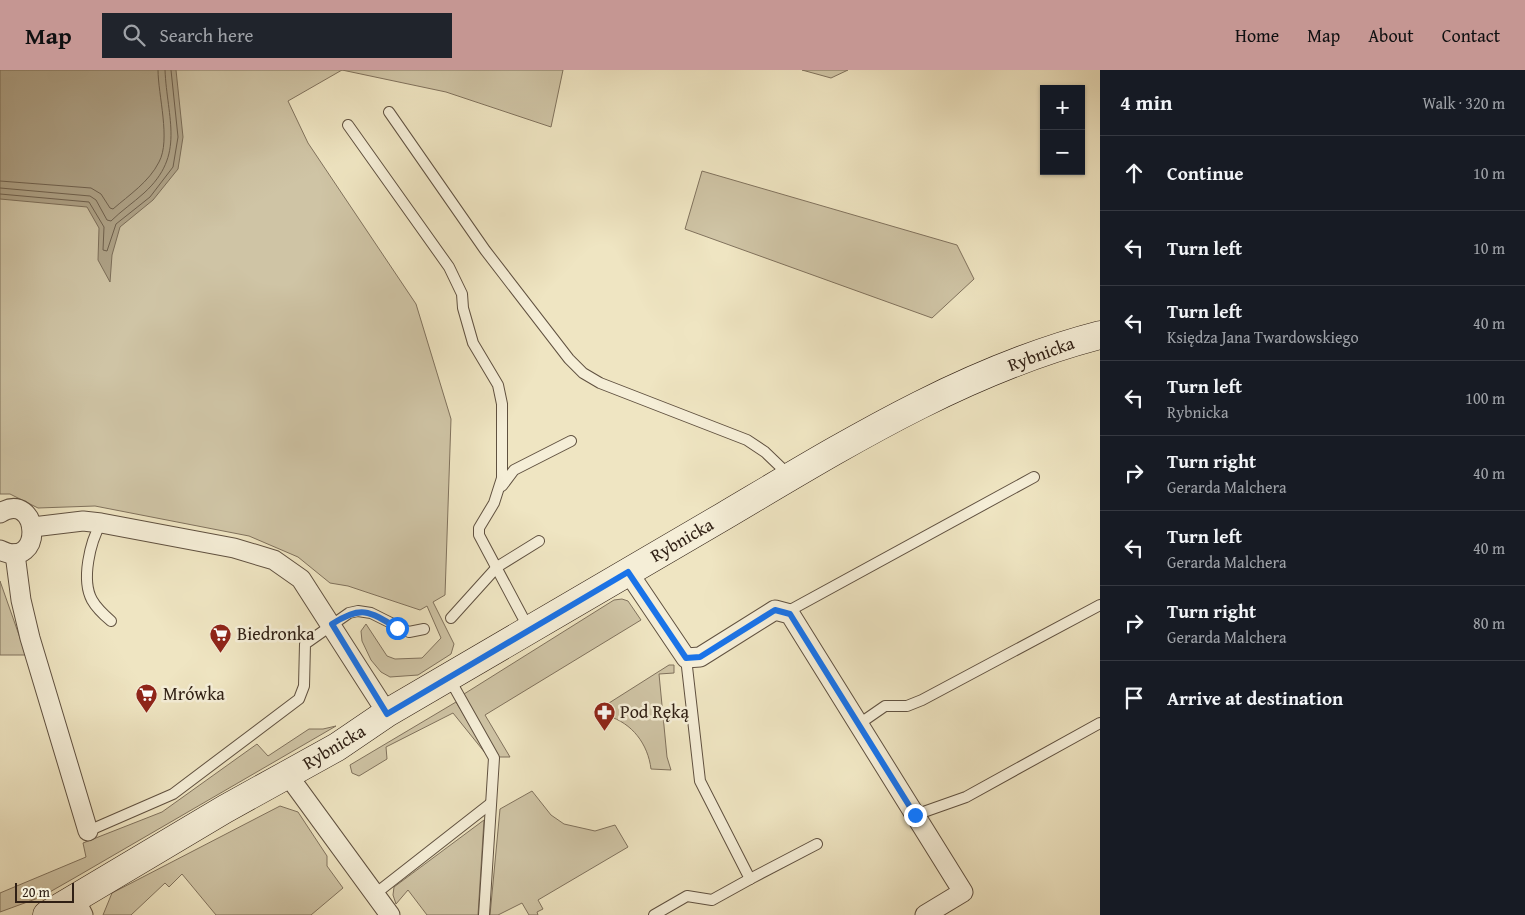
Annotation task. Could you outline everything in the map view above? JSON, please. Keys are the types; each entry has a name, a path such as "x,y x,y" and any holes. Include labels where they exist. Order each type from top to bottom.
{"street":[{"name":"Rybnicka","path":"47,915 79,907 287,774 337,747 448,677 790,476 925,401 1034,354 1100,335"},
{"path":"0,513 11,510 18,511 30,520 33,527 32,541 22,551 8,552 88,831"},
{"path":"33,527 84,521 101,523 234,548 274,560 301,579 332,624 387,714"},
{"path":"628,572 686,658 700,657 775,610 790,614 963,892 925,915"},
{"path":"287,774 390,915"}],"lane":[{"path":"389,112 485,250 569,359 583,373 600,383 747,440 765,452 790,476"},
{"path":"348,125 458,283 473,343 498,386 502,404 503,463 500,488"},
{"path":"530,629 479,535 479,528 500,488 514,470 571,441"},
{"path":"785,613 1034,477"},
{"path":"101,523 95,534 90,551 89,593 96,606 112,621"},
{"path":"451,618 496,568 539,540"},
{"path":"859,724 885,706 907,706 922,700 1100,605"},
{"path":"88,831 173,794 299,699 304,686 305,644 332,624 358,611 371,613 409,632 424,629"},
{"path":"686,658 700,781 750,879"},
{"path":"448,677 494,758 484,915"},
{"path":"915,815 966,797 1100,723"},
{"path":"375,894 490,804"},
{"path":"654,915 687,896 712,900 818,844"}],"shaded area":[{"path":"0,70 342,70 288,101 308,143 416,304 451,419 445,595 433,602 454,644 451,654 418,675 390,677 381,672 371,660 362,641 361,631 366,624 387,656 395,659 422,658 441,638 427,606 420,610 348,586 330,583 298,557 249,536 95,506 38,508 10,494 0,494"},
{"path":"342,70 563,70 551,127 446,92"},
{"path":"802,70 848,70 831,78"},
{"path":"702,171 957,245 974,279 932,318 685,229"},
{"path":"0,581 26,655 0,655"},
{"path":"622,599 628,601 641,620 485,715 510,757 499,757 465,700 464,694 614,600"},
{"path":"669,665 674,665 674,673 659,674 667,757 671,770 651,769 646,751 637,736 617,719 608,716 609,703"},
{"path":"456,702 490,759 453,713 386,747 387,759 359,776 352,773 350,765"},
{"path":"336,726 41,897 0,912 0,893 86,857 83,843 162,812 257,744 268,756 309,729 323,729"},
{"path":"532,791 551,815 564,824 595,831 615,825 628,847 538,900 543,909 537,912 538,915 529,915 522,903 498,915 490,915 500,809"},
{"path":"280,806 298,812 327,856 327,866 343,888 311,915 216,915 182,874 169,887 165,883 131,915 103,915 112,893"},
{"path":"484,820 478,915 427,915 408,890 396,904 393,895 394,887"}],"water":[{"path":"0,70 176,70 183,137 178,169 153,200 120,227 112,255 110,282 98,260 99,228 87,207 0,199"}],"place":[{"name":"Biedronka","path":"221,653"},
{"name":"Mrówka","path":"147,713"},
{"name":"Pod Ręką","path":"604,731"}],"route":[{"path":"397,628 371,613 358,611 332,624 387,714 628,572 686,658 700,657 775,610 790,614 915,815"}]}
